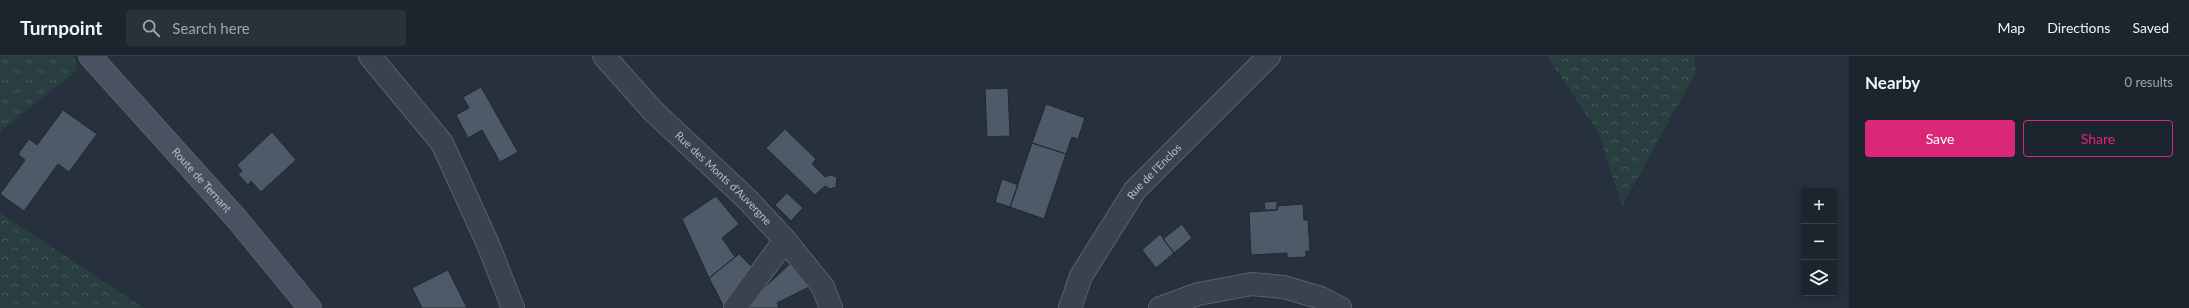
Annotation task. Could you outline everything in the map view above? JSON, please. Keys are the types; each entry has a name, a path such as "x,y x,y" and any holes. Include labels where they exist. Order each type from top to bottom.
{"main road":[{"name":"Route de Ternant","path":"90,56 236,218 310,308"}],"street":[{"path":"370,56 442,143 488,244 513,308"},
{"name":"Rue des Monts d'Auvergne","path":"604,56 653,111 748,200 785,240 823,287 831,308"},
{"name":"Rue de l'Enclos","path":"1070,308 1081,276 1135,190 1269,56"},
{"path":"735,308 785,240"},
{"path":"1160,308 1198,294 1252,284 1284,287 1321,298 1340,308"}],"green space":[{"path":"0,56 75,56 77,70 1,131 0,136"},
{"path":"1547,56 1694,56 1696,72 1622,206 1598,132"},
{"path":"0,213 144,308 0,308"}],"building":[{"path":"481,87 518,152 500,162 482,130 468,138 456,115 469,108 463,97"},
{"path":"1008,88 1010,136 987,137 985,89"},
{"path":"1046,104 1085,118 1078,139 1072,137 1066,154 1032,143"},
{"path":"63,110 97,134 69,172 58,164 24,211 0,194 25,160 18,154 29,139 37,145"},
{"path":"785,129 816,159 812,164 825,177 830,175 837,177 836,187 830,189 825,186 815,195 766,148"},
{"path":"272,132 296,160 261,192 251,181 248,185 238,174 242,171 237,165"},
{"path":"1032,143 1066,154 1044,219 1010,207"},
{"path":"1002,179 1018,185 1010,207 995,202"},
{"path":"787,193 803,208 791,221 775,205"},
{"path":"716,196 739,224 722,238 735,257 709,278 682,219"},
{"path":"1277,201 1277,210 1265,210 1264,202"},
{"path":"1303,204 1304,220 1308,220 1310,251 1306,251 1306,257 1287,258 1287,253 1251,255 1249,212 1277,210 1277,206"},
{"path":"1182,224 1192,238 1174,253 1163,239"},
{"path":"1160,234 1174,253 1156,268 1142,250"},
{"path":"739,254 752,267 724,307 709,278"},
{"path":"791,263 809,287 777,303 779,308 747,308 765,287"},
{"path":"448,270 467,308 422,308 412,288"}]}
